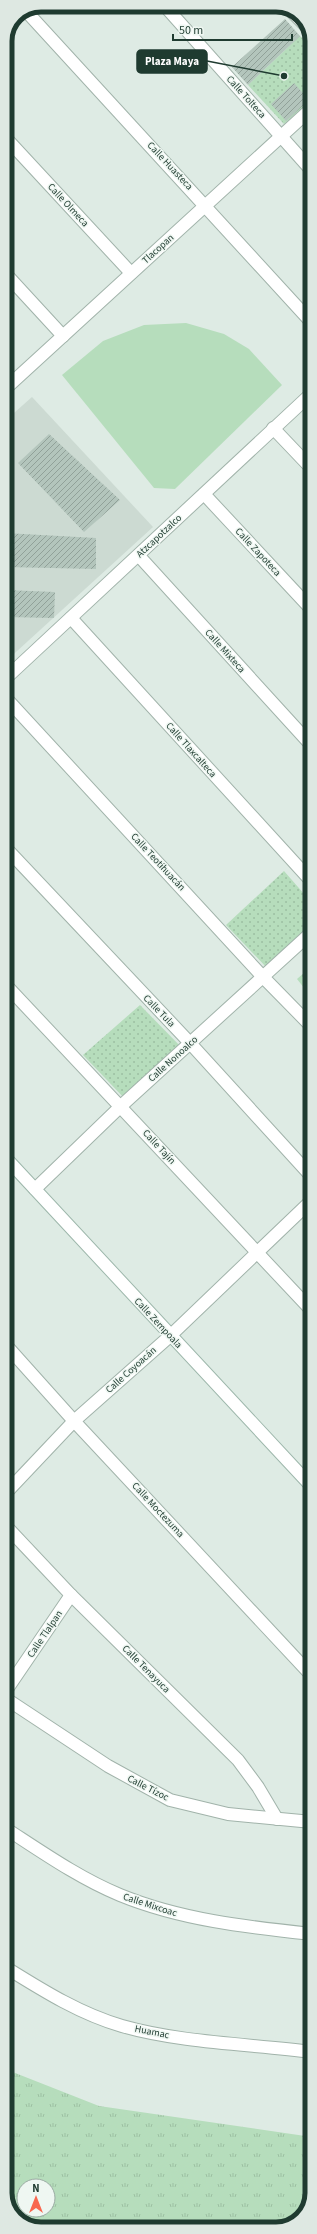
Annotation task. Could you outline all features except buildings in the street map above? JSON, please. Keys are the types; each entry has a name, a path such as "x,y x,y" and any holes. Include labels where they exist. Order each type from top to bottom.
{"street":[{"name":"Calle Tolteca","path":"170,12 305,163"},
{"name":"Calle Huasteca","path":"29,14 305,315"},
{"name":"Tlacopan","path":"12,382 305,114"},
{"name":"Calle Olmeca","path":"12,145 131,273"},
{"path":"12,281 62,336"},
{"name":"Atzcapotzalco","path":"12,673 139,556 305,399"},
{"path":"273,428 305,462"},
{"name":"Calle Zapoteca","path":"204,494 305,602"},
{"name":"Calle Mixteca","path":"139,556 305,738"},
{"name":"Calle Tlaxcalteca","path":"71,618 305,874"},
{"name":"Calle Teotihuacán","path":"12,706 263,977 305,1020"},
{"name":"Calle Tula","path":"12,854 190,1043 305,1169"},
{"name":"Calle Nonoalco","path":"35,1189 121,1106 305,938"},
{"name":"Calle Tajín","path":"12,991 305,1303"},
{"name":"Calle Zempoala","path":"12,1164 305,1480"},
{"name":"Calle Coyoacán","path":"12,1487 74,1421 170,1336 305,1207"},
{"name":"Calle Moctezuma","path":"12,1352 74,1421 305,1668"},
{"name":"Calle Tenayuca","path":"12,1532 71,1595 238,1760 254,1781 277,1819"},
{"name":"Calle Tlalpan","path":"12,1682 71,1595"},
{"name":"Calle Tízoc","path":"12,1703 108,1766 170,1800 228,1814 305,1821"},
{"name":"Calle Mixcoac","path":"12,1832 93,1883 148,1906 211,1921 305,1933"},
{"name":"Huamac","path":"12,1971 76,2008 121,2026 165,2036 305,2051"}],"shaded area":[{"path":"32,397 153,527 12,656 12,415"}],"green space":[{"path":"300,36 305,41 305,105 284,124 248,85"},
{"path":"186,323 224,334 249,349 282,385 175,489 154,488 62,375 103,341 144,325"},
{"path":"284,871 305,895 305,933 267,968 226,925"},
{"path":"305,972 305,989 297,979"},
{"path":"140,1005 183,1049 126,1100 83,1055"},
{"path":"12,2072 99,2106 305,2136 305,2197 301,2207 294,2216 280,2222 39,2222 28,2219 26,2218 56,2218 56,2178 16,2178 16,2208 12,2197"}],"place":[{"name":"Plaza Maya","path":"284,76"}]}
